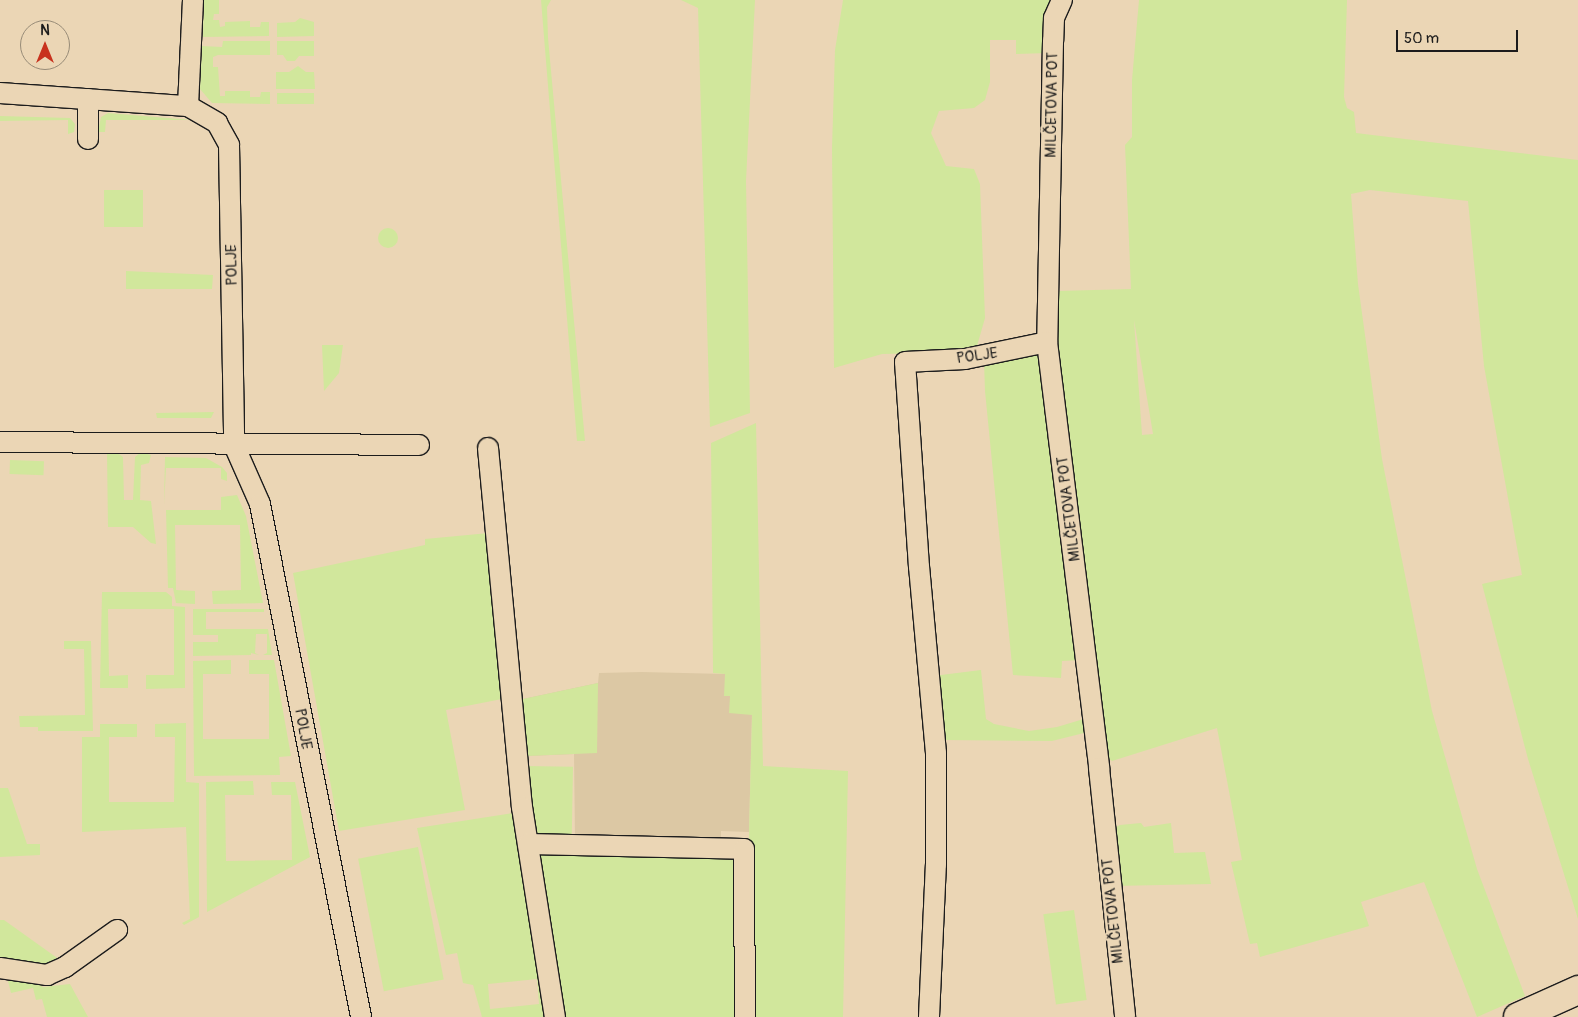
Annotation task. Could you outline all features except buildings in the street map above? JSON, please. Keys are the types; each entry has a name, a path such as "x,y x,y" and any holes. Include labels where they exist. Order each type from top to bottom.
{"main road":[{"path":"1518,1017 1578,990"}],"street":[{"path":"188,106 193,0"},
{"name":"MILČETOVA POT","path":"1062,0 1054,18 1047,342 1099,768 1125,1017"},
{"name":"POLJE","path":"0,93 188,106 217,123 230,153 234,444 260,504 361,1017"},
{"path":"88,99 88,139"},
{"name":"POLJE","path":"929,1017 936,864 936,753 919,567 905,362 965,359 1047,342"},
{"path":"0,442 420,445"},
{"path":"488,448 528,844 555,1017"},
{"path":"528,844 744,849 745,1017"},
{"path":"0,968 47,975 65,967 117,930"}],"shaded area":[{"path":"599,673 725,674 752,714 749,832 721,831 721,840 575,839 574,754 527,756 523,699 598,683"}],"green space":[{"path":"204,0 219,0 219,14 214,14 213,20 219,20 220,27 225,26 225,22 250,21 250,27 260,27 261,22 269,22 269,36 203,37"},
{"path":"541,0 551,0 547,7 548,38 585,441 577,441"},
{"path":"681,0 755,0 746,181 750,413 710,427 698,8"},
{"path":"843,0 1053,0 1048,53 1016,54 1016,40 990,40 990,82 985,100 974,108 939,111 931,133 946,166 974,169 980,184 985,318 977,346 970,352 882,354 834,368 832,148 835,50"},
{"path":"1139,0 1347,0 1344,97 1347,108 1354,112 1356,133 1578,160 1578,919 1528,759 1482,584 1522,575 1484,366 1468,201 1370,190 1351,194 1358,284 1382,459 1432,711 1477,869 1525,996 1477,1017 1424,882 1361,902 1369,926 1260,957 1257,943 1250,944 1231,862 1242,860 1217,728 1112,761 1102,754 1054,343 1057,291 1131,289 1125,145 1132,137 1132,80","holes":["1134,320 1153,434 1142,435"]},
{"path":"300,18 314,22 314,36 277,37 277,23 295,22"},
{"path":"223,41 270,41 270,55 218,55 213,57 213,67 218,67 220,96 225,96 225,91 250,91 250,97 260,97 261,92 270,92 270,104 212,103 200,89 202,46 222,47"},
{"path":"277,41 314,41 314,56 299,56 295,61 287,61 283,55 277,55"},
{"path":"298,66 306,72 314,72 315,89 276,89 276,72 289,72"},
{"path":"277,93 314,93 314,104 277,104"},
{"path":"108,113 192,120 106,120 105,132 98,132 101,117"},
{"path":"0,116 70,118 75,124 74,132 68,134 68,120 0,121"},
{"path":"104,190 143,190 143,227 104,227"},
{"path":"388,228 395,231 398,238 395,245 388,248 381,245 378,238 381,231"},
{"path":"126,271 213,275 212,289 126,289"},
{"path":"322,345 343,345 339,373 324,391"},
{"path":"1038,353 1081,660 1062,661 1061,678 1013,675 985,391 984,362"},
{"path":"214,412 211,418 157,418 156,413"},
{"path":"756,423 763,766 848,771 843,1017 751,1017 749,832 752,715 729,713 730,696 724,696 725,674 713,673 711,443"},
{"path":"115,451 123,457 124,500 133,500 135,457 141,452 151,455 149,463 141,465 140,500 151,501 156,544 151,543 133,527 108,527 107,453"},
{"path":"165,457 206,458 222,467 227,473 227,481 221,479 221,468 166,468 164,505"},
{"path":"10,460 44,461 43,475 10,474"},
{"path":"237,495 246,516 263,603 213,604 212,591 241,590 240,525 175,525 176,590 195,591 195,604 176,603 173,588 168,588 166,510 221,510 221,497"},
{"path":"489,533 507,698 446,710 465,810 339,831 293,573 425,545 425,539"},
{"path":"102,592 166,592 172,597 172,606 185,607 185,688 146,689 146,675 174,675 174,609 108,609 109,676 128,675 128,688 100,688"},
{"path":"193,609 264,609 264,612 206,612 206,629 268,629 272,655 263,655 267,653 267,634 256,634 255,653 259,655 251,653 251,655 193,656 193,642 218,642 218,635 193,635"},
{"path":"64,641 91,641 93,731 38,731 38,727 20,727 19,716 85,715 84,649 64,649"},
{"path":"231,660 231,674 203,674 203,739 269,739 269,674 249,674 249,660 274,660 291,756 279,757 280,775 194,776 193,661"},
{"path":"981,670 986,719 994,724 1029,731 1057,727 1087,718 1088,732 1052,741 944,740 933,676"},
{"path":"598,683 597,753 527,756 523,699"},
{"path":"186,723 186,782 199,783 199,917 184,925 182,923 190,919 186,827 82,832 82,737 100,737 100,724 137,724 137,737 109,737 109,802 174,802 175,737 155,737 155,724"},
{"path":"525,766 573,767 572,841 524,840"},
{"path":"253,781 254,795 225,795 226,861 292,860 291,795 272,795 271,782 295,782 310,857 207,912 206,782"},
{"path":"0,788 8,788 27,844 40,844 40,855 0,857"},
{"path":"519,812 549,1017 482,1017 473,985 463,983 457,953 446,955 417,828","holes":["537,979 539,1004 490,1009 488,984"]},
{"path":"1141,823 1144,827 1171,823 1174,853 1205,852 1211,884 1113,886 1110,830 1120,825"},
{"path":"418,847 444,980 384,991 358,859"},
{"path":"536,849 736,855 739,1017 560,1017"},
{"path":"1074,910 1087,1000 1056,1004 1043,914"},
{"path":"0,920 4,920 60,960 44,967 0,962"},
{"path":"7,977 34,981 43,987 70,984 88,1017 47,1017 42,999 36,1000 33,988 11,993"}]}
